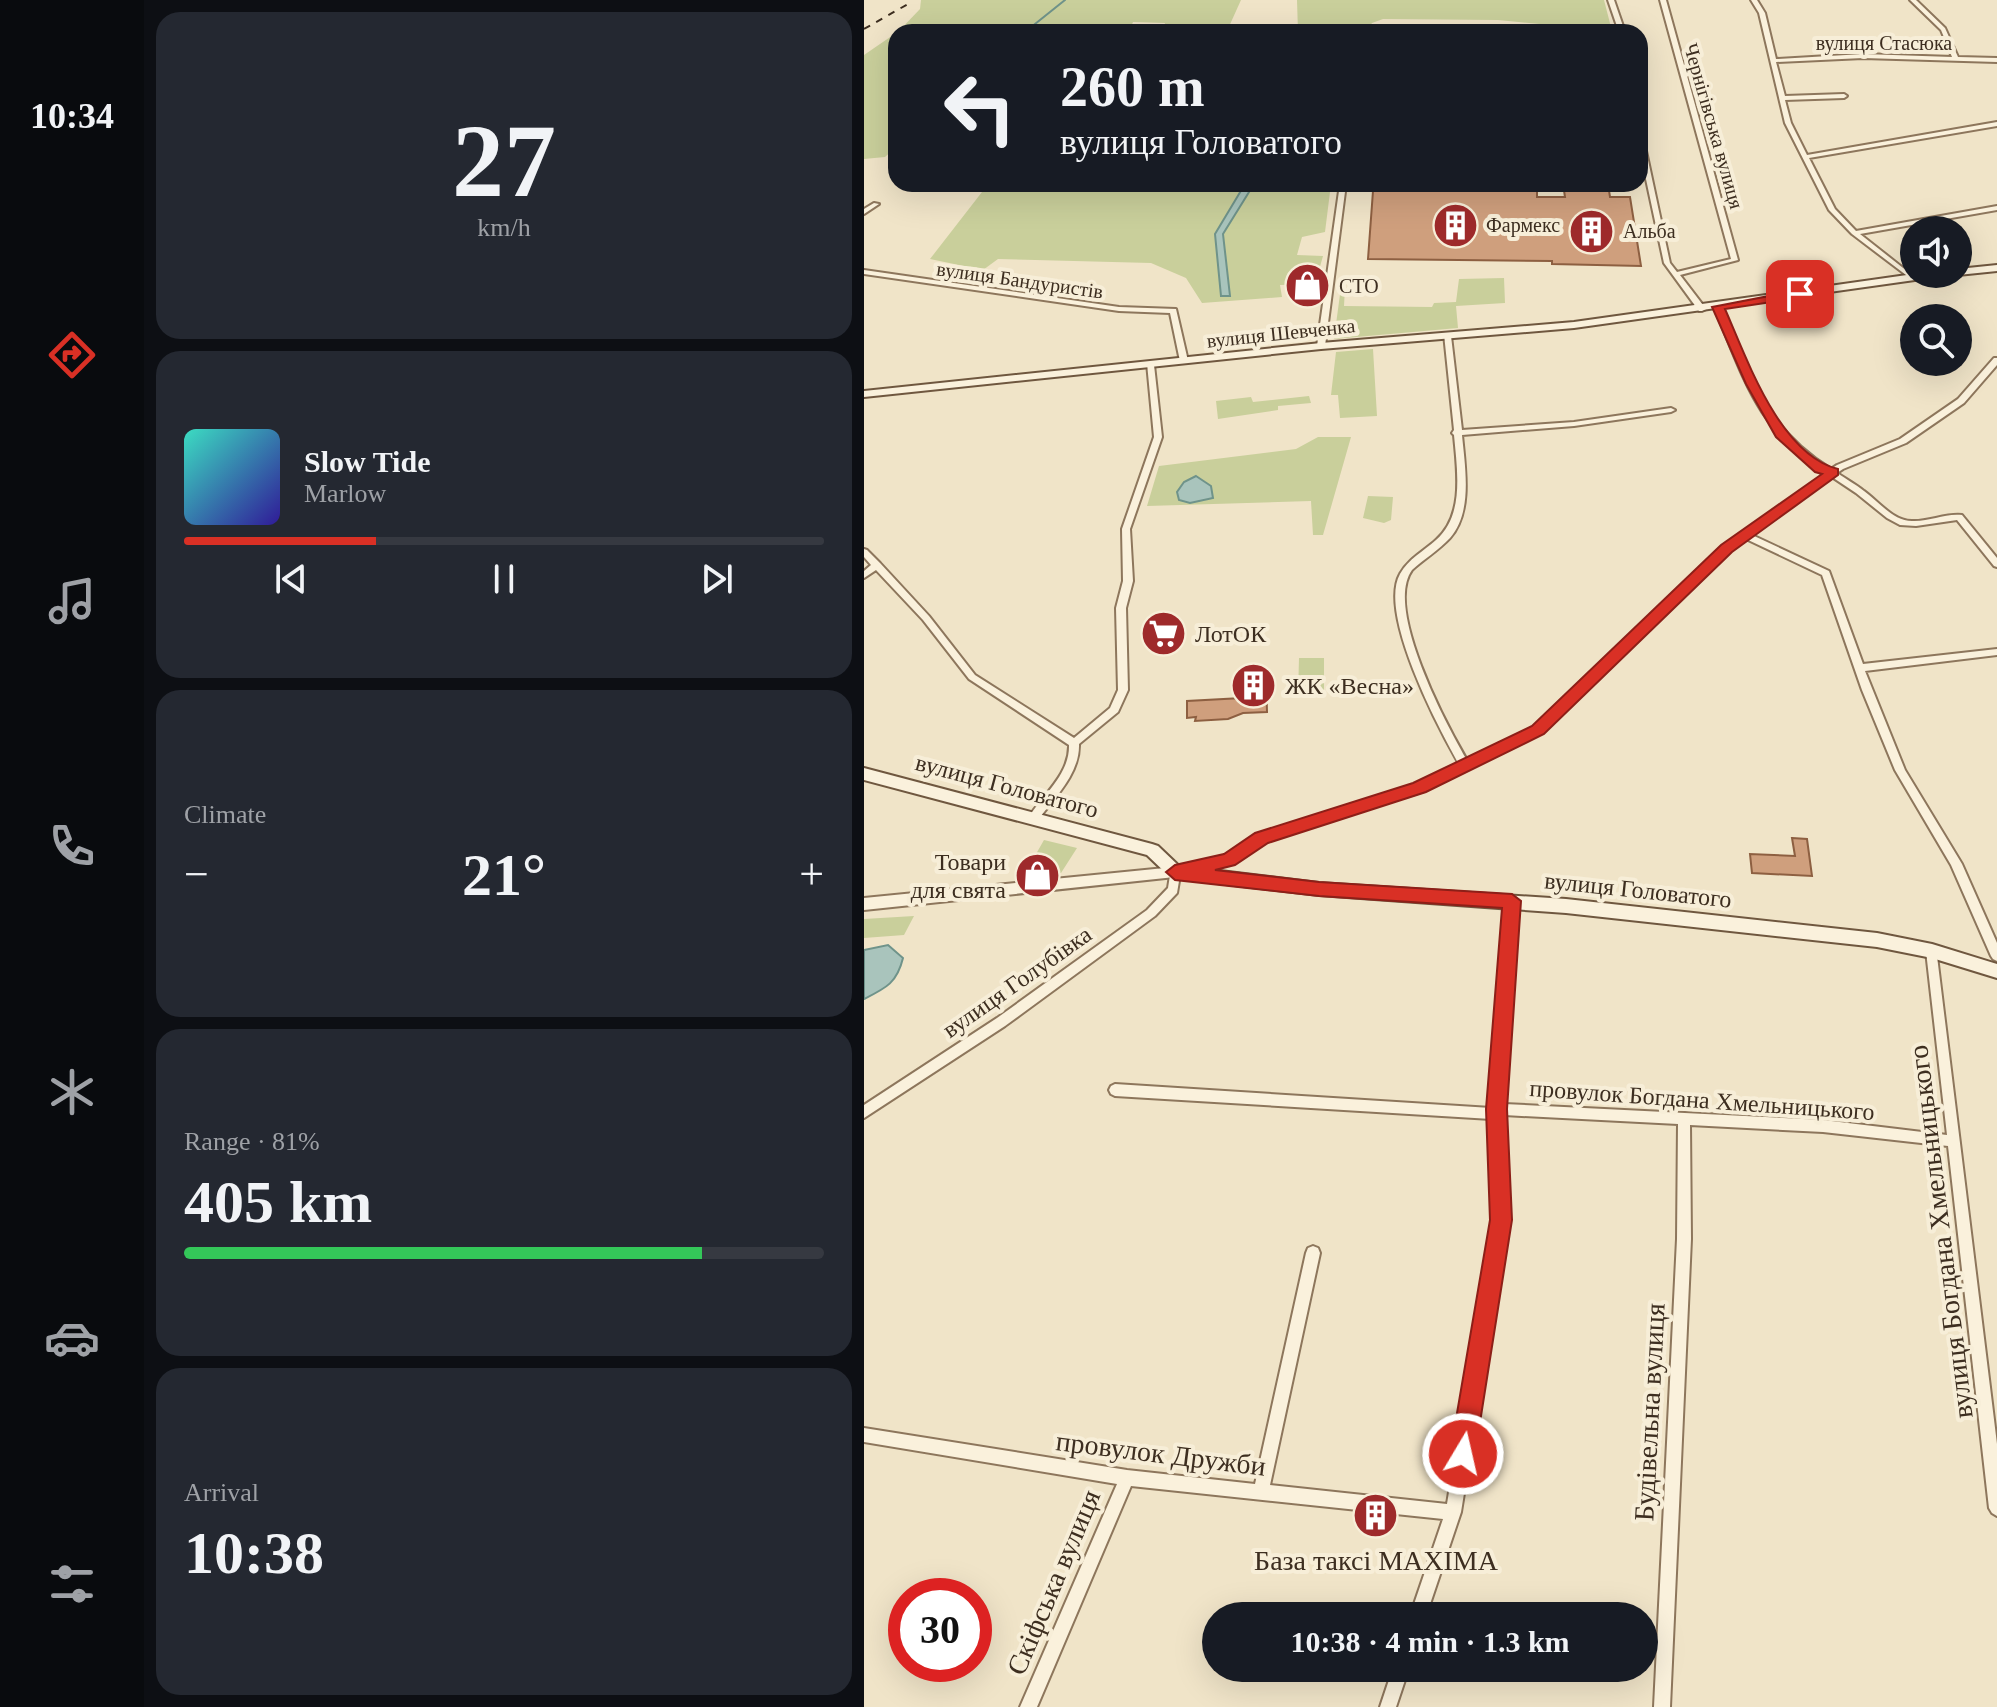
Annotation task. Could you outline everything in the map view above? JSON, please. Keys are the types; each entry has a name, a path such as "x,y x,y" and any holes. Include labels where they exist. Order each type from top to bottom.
{"main road":[{"path":"1972,271 1997,268"},
{"name":"вулиця Шевченка","path":"864,394 1702,309 1900,278"},
{"name":"вулиця Головатого","path":"864,774 1152,850 1175,872 1319,889 1512,901 1877,940 1932,951 1997,971"}],"street":[{"path":"1611,0 1619,24"},
{"name":"Чернігівська вулиця","path":"1663,0 1735,260 1677,274"},
{"path":"1754,0 1762,13 1788,123 1832,210 1854,233 1900,268"},
{"path":"1913,0 1943,29 1956,60"},
{"name":"вулиця Стасюка","path":"1772,61 1863,56 1997,60"},
{"path":"1782,98 1844,96"},
{"path":"1805,157 1997,124"},
{"path":"1648,174 1667,263 1702,309"},
{"path":"1321,346 1342,192"},
{"path":"864,212 876,204"},
{"path":"1854,233 1997,208"},
{"name":"вулиця Бандуристів","path":"864,272 1119,309 1173,311 1184,361"},
{"path":"1718,307 1752,384 1783,437 1820,469 1833,472 1893,517 1909,524 1940,516 1959,517 1997,564"},
{"path":"1447,336 1461,496 1456,522 1438,543 1408,568 1401,581 1401,595 1410,645 1427,693 1442,728 1464,764"},
{"path":"1175,872 1229,860 1261,838 1420,788 1538,730 1727,549 1833,472 1914,433 1961,401 1997,360"},
{"path":"1074,743 1114,710 1123,690 1121,608 1128,581 1126,529 1158,437 1150,365"},
{"path":"1456,433 1574,424 1671,410"},
{"path":"1747,536 1826,573 1900,770 1956,864 1997,956"},
{"path":"864,552 926,618 972,677 1074,743 1076,753 1064,775 1033,818"},
{"path":"864,575 877,565"},
{"path":"1860,668 1997,652"},
{"name":"вулиця Головатого","path":"864,904 1175,872"},
{"name":"вулиця Голубівка","path":"864,1112 1025,1006 1151,913 1173,890 1175,872"},
{"path":"1423,1602 1453,1512 1501,1220 1497,1112 1512,901"},
{"name":"вулиця Богдана Хмельницького","path":"1932,951 1997,1508"},
{"name":"провулок Богдана Хмельницького","path":"1115,1090 1497,1112 1823,1126 1952,1141"},
{"name":"Будівельна вулиця","path":"1662,1707 1684,1239 1684,1119"},
{"path":"1261,1492 1313,1253"},
{"name":"провулок Дружби","path":"864,1435 1127,1478 1453,1512"},
{"name":"Скіфська вулиця","path":"1028,1707 1127,1478"},
{"path":"1388,1707 1396,1682"}],"green space":[{"path":"921,0 1241,0 1230,24 906,24 920,9"},
{"path":"1297,0 1604,0 1610,24 1383,19 1371,24 1298,24"},
{"path":"888,38 888,154 885,157 864,159 864,55"},
{"path":"982,192 1330,192 1325,232 1302,237 1297,255 1323,256 1315,284 1280,285 1282,297 1202,303 1186,278 1151,263 998,259 983,270 930,259"},
{"path":"1504,278 1505,303 1456,306 1458,328 1334,339 1341,287 1345,287 1344,306 1432,307 1434,303 1456,302 1459,279"},
{"path":"1373,349 1377,416 1340,418 1338,395 1331,395 1336,352"},
{"path":"1309,396 1311,403 1278,406 1278,410 1218,419 1216,401 1251,397 1253,402"},
{"path":"1318,437 1351,437 1323,535 1313,535 1311,501 1147,506 1159,466 1296,449"},
{"path":"1368,496 1393,497 1391,520 1384,523 1363,518"},
{"path":"1299,658 1324,658 1324,695 1298,696"},
{"path":"1044,840 1077,848 1061,873 1024,875"},
{"path":"914,916 904,935 864,938 864,919"}],"water":[{"path":"1240,192 1249,192 1223,234 1230,296 1221,296 1215,234"},
{"path":"1196,476 1211,486 1213,498 1190,503 1179,500 1177,492 1184,482"},
{"path":"888,945 903,958 897,973 884,988 864,999 864,950"}],"building":[{"name":"Фармекс","path":"1373,192 1537,192 1537,197 1565,197 1564,192 1609,192 1610,197 1630,197 1641,266 1552,264 1552,261 1368,259"},
{"name":"ЖК «Весна»","path":"1262,672 1266,675 1267,712 1243,713 1228,719 1195,721 1196,717 1187,718 1187,701 1242,698 1243,674"},
{"path":"1792,838 1807,839 1812,876 1752,873 1750,854 1795,856"}],"waterway":[{"path":"1035,24 1065,0"}],"railway":[{"path":"864,29 908,4"}],"place":[{"name":"Фармекс","path":"1455,225"},
{"name":"Альба","path":"1592,231"},
{"name":"СТО","path":"1308,286"},
{"name":"ЛотОК","path":"1164,634"},
{"name":"ЖК «Весна»","path":"1254,686"},
{"name":"Товари для свята","path":"1037,876"},
{"name":"База таксі MAXIMA","path":"1376,1515"}],"route":[{"path":"1463,1454 1501,1220 1497,1109 1512,901 1319,889 1175,872 1229,860 1261,838 1420,788 1538,730 1727,549 1833,472 1820,469 1783,437 1752,384 1718,307 1800,294"}]}
